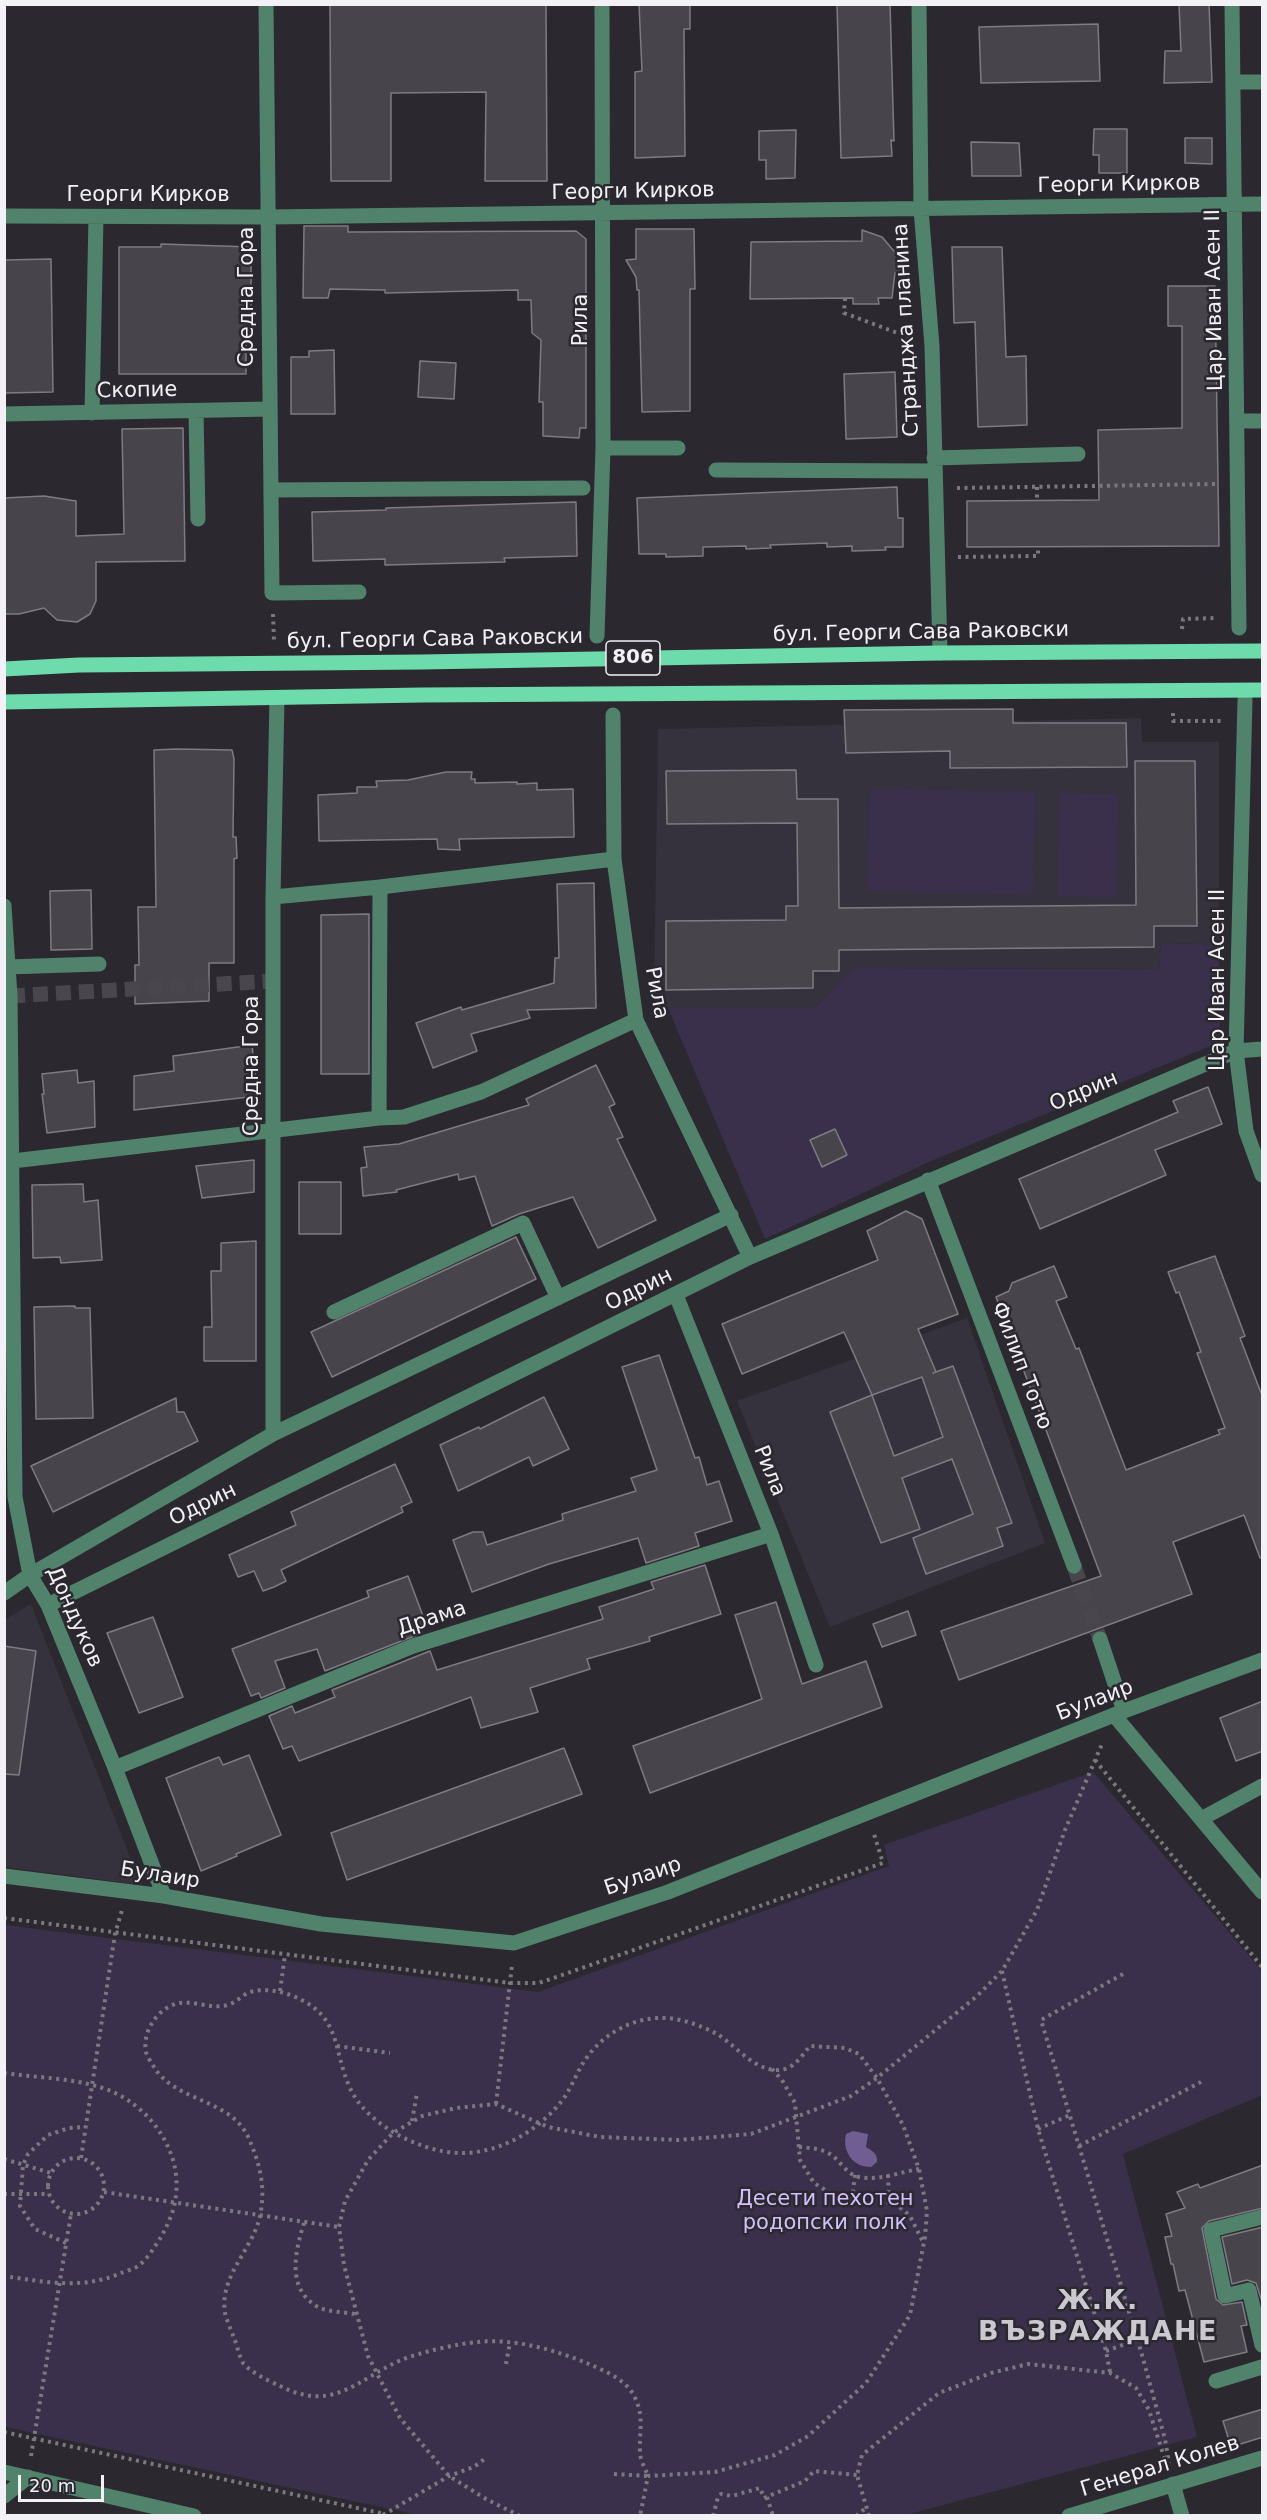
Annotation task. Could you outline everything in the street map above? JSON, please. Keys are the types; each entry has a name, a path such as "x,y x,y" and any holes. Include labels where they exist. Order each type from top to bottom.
{"main road":[{"name":"бул. Георги Сава Раковски","path":"4,669 79,665 940,653 1263,651"},
{"name":"806","path":"4,702 434,695 1263,690"}],"street":[{"name":"Средна Гора","path":"266,4 272,593"},
{"name":"Рила","path":"597,636 603,448 602,4"},
{"name":"Странджа планина","path":"919,4 921,209 932,346 940,653"},
{"name":"Цар Иван Асен II","path":"1232,4 1239,623"},
{"path":"1233,82 1263,82"},
{"name":"Георги Кирков","path":"4,216 269,217 604,214 1263,204"},
{"path":"92,413 96,217"},
{"name":"Скопие","path":"4,414 270,409"},
{"path":"196,411 198,519"},
{"path":"1238,421 1263,421"},
{"path":"603,448 678,448"},
{"path":"717,470 934,464 1078,454"},
{"path":"271,490 583,488"},
{"path":"272,593 359,592"},
{"name":"Средна Гора","path":"273,1434 273,897 277,698"},
{"name":"Цар Иван Асен II","path":"1245,700 1236,1051 1246,1131 1263,1175"},
{"name":"Рила","path":"612,715 614,859 636,1020 750,1257"},
{"path":"273,897 380,887 614,859"},
{"path":"379,1118 380,887"},
{"name":"Дондуков","path":"4,906 10,996 7,1162 15,1497 11,1517 30,1575 48,1605 115,1768 164,1896"},
{"path":"7,967 99,964"},
{"path":"7,1162 379,1118 404,1117 481,1092 636,1020"},
{"name":"Одрин","path":"48,1605 750,1257 1236,1051 1263,1049"},
{"name":"Филип Тотю","path":"928,1180 1074,1566"},
{"name":"Одрин","path":"4,1593 30,1575 273,1434 731,1215"},
{"path":"334,1312 523,1224 558,1298"},
{"name":"Рила","path":"676,1295 771,1534 816,1665"},
{"name":"Драма","path":"115,1768 413,1646 771,1534"},
{"path":"1101,1639 1119,1713 1201,1820 1263,1892"},
{"name":"Булаир","path":"4,1876 164,1896 321,1924 514,1943 668,1892 1119,1713 1263,1660"},
{"path":"1201,1820 1263,1786"},
{"path":"1263,2217 1210,2230 1225,2296 1249,2290 1263,2345"},
{"path":"1216,2381 1263,2367"},
{"name":"Генерал Колев","path":"1069,2516 1263,2458"},
{"path":"4,2472 194,2516"},
{"path":"4,2496 28,2477"},
{"path":"1173,2484 1182,2516"}],"path":[{"path":"845,298 844,313 932,346"},
{"path":"935,488 1238,484"},
{"path":"1036,487 1037,500"},
{"path":"936,557 1038,556 1038,547"},
{"path":"272,593 274,643"},
{"path":"1182,628 1183,619 1239,623"},
{"path":"1173,721 1245,722"},
{"path":"520,2516 486,2499 449,2476 400,2418 368,2356 355,2314 344,2265 339,2227 345,2201 368,2160 393,2133 411,2122 422,2116 456,2108 496,2104 548,2127 600,2138 679,2140 751,2134 851,2096 877,2078 977,1996 1002,1971 1037,1910 1065,1830 1095,1760 1119,1713"},
{"path":"1095,1760 1263,1967"},
{"path":"81,2158 115,1934 128,1892"},
{"path":"496,2104 514,1943"},
{"path":"280,1991 285,1955"},
{"path":"1002,1971 1038,2129 1106,2351 1110,2373"},
{"path":"1123,1974 1041,2020 1165,2439"},
{"path":"614,2474 648,2476 715,2472 775,2455 808,2436 866,2383 910,2315 924,2244 927,2211 919,2169 903,2125 877,2078 859,2054 844,2048 810,2046 794,2064 781,2071 761,2066 720,2036 690,2022 659,2018 632,2022 602,2040 584,2061 567,2093 552,2113 508,2144 459,2153 435,2149 393,2133 371,2115 351,2091 330,2025 312,2004 280,1991 249,1992 226,2006 181,2002 163,2009 148,2029 146,2053 159,2076 186,2096 219,2107 246,2131 261,2167 260,2216 225,2294 225,2314 244,2365 281,2386 305,2396 342,2393 402,2360 476,2342 510,2342 569,2356 616,2376 636,2396 642,2420 640,2455 648,2476 640,2516"},
{"path":"337,2046 390,2053"},
{"path":"772,2069 782,2080 795,2103 798,2116 800,2160 814,2183 840,2199 895,2203 910,2216 924,2244"},
{"path":"4,2073 92,2085 131,2102 154,2124 164,2138 173,2164 177,2191 169,2222 157,2244 138,2266 104,2281 84,2284 59,2284 4,2276"},
{"path":"1079,2146 1201,2082"},
{"path":"411,2122 417,2093"},
{"path":"1038,2129 1070,2115"},
{"path":"66,2243 35,2229 20,2206 23,2165 28,2154 48,2135 69,2128 85,2127"},
{"path":"799,2147 816,2148 831,2155 846,2170 859,2176 888,2175 919,2169"},
{"path":"4,2158 51,2173"},
{"path":"81,2158 90,2161 102,2174 104,2192 100,2200 88,2212 71,2214 57,2207 48,2194 47,2185 51,2173 58,2164 65,2160 81,2158"},
{"path":"852,2200 855,2174"},
{"path":"888,2175 889,2202"},
{"path":"104,2192 339,2227"},
{"path":"4,2194 48,2194"},
{"path":"28,2477 71,2214"},
{"path":"304,2223 296,2247 294,2267 302,2293 320,2308 355,2314"},
{"path":"1106,2351 1137,2340"},
{"path":"506,2364 510,2342"},
{"path":"869,2516 857,2475 862,2455 939,2393 991,2373 1028,2364 1110,2373 1136,2388 1149,2410 1159,2441"},
{"path":"4,2432 384,2515 449,2476 474,2467 487,2457"},
{"path":"713,2516 721,2494 732,2496 760,2488 764,2498 805,2481 814,2471 857,2475"},
{"path":"767,2497 773,2516"},
{"path":"856,2516 867,2507"}],"shaded area":[{"path":"1141,718 1142,742 1219,742 1219,943 1161,944 1159,969 853,968 815,1008 668,1008 654,996 658,729"},
{"path":"967,1318 1045,1543 830,1627 737,1401"},
{"path":"31,1604 141,1885 5,1867 4,1620"},
{"path":"853,2131 868,2134 866,2147 877,2156 877,2162 871,2167 854,2161 847,2152 846,2134"}],"green space":[{"path":"870,788 1035,792 1033,895 867,891"},
{"path":"1060,793 1118,794 1116,898 1057,897"},
{"path":"1219,943 1220,1042 931,1161 765,1239 668,1008 815,1008 853,968 1159,969 1161,944"},
{"name":"Десети пехотен родопски полк","path":"1093,1772 1262,1971 1262,2095 1123,2154 1197,2437 906,2515 423,2516 5,2427 5,1925 538,1992 889,1866 884,1845"}],"building":[{"path":"330,4 546,4 547,181 485,181 486,92 391,93 391,181 331,181"},
{"path":"639,4 690,4 690,29 684,29 685,156 635,158 635,72 642,71"},
{"path":"837,4 890,4 894,141 891,140 892,156 841,158"},
{"path":"1179,4 1209,4 1212,82 1164,83 1165,51 1181,51"},
{"path":"1098,24 1100,81 981,83 979,27"},
{"path":"1094,129 1127,129 1127,173 1099,173 1099,155 1093,155"},
{"path":"796,130 795,178 766,179 766,160 759,160 759,131"},
{"path":"1185,138 1212,138 1212,164 1185,163"},
{"path":"971,142 1019,143 1021,176 972,176"},
{"path":"304,226 348,226 348,232 576,231 586,239 586,428 580,428 579,438 543,436 543,402 539,402 541,340 532,333 531,300 518,300 518,290 385,293 385,290 330,289 328,298 303,298"},
{"path":"636,229 694,229 695,289 690,289 690,411 642,412 639,290 637,290 636,277 626,260 636,259"},
{"path":"862,230 882,237 899,257 903,272 895,273 892,298 878,298 879,304 853,304 853,298 750,299 751,242 862,241"},
{"path":"161,244 251,247 251,309 249,308 249,331 246,331 246,374 119,374 119,247 161,247"},
{"path":"952,247 1002,247 1006,357 1026,356 1027,425 978,427 975,322 954,323"},
{"path":"51,259 53,392 4,393 4,260"},
{"path":"1168,286 1215,286 1219,546 967,547 967,501 1099,500 1098,430 1182,428 1182,326 1168,326"},
{"path":"334,350 335,414 291,414 291,357 309,357 309,351"},
{"path":"420,361 456,363 454,399 418,397"},
{"path":"895,372 897,437 846,439 844,374"},
{"path":"183,428 185,561 96,562 96,601 90,614 77,622 57,620 44,608 19,614 4,614 4,498 44,496 76,501 76,536 124,534 122,429"},
{"path":"897,487 898,518 903,518 903,547 852,551 852,546 827,547 827,543 770,545 771,548 746,549 746,546 703,547 703,556 666,557 666,554 639,554 637,498"},
{"path":"576,502 577,556 504,558 505,562 385,565 385,559 313,561 312,512"},
{"path":"1013,709 1013,723 1126,723 1127,767 950,768 950,751 846,753 844,710"},
{"path":"154,750 232,750 234,759 233,837 236,837 237,858 234,859 234,963 209,963 209,1001 135,1004 135,965 139,965 138,907 156,907"},
{"path":"1135,761 1195,761 1197,926 1154,926 1154,947 839,950 839,971 813,971 813,988 666,990 666,921 786,920 786,906 798,906 797,823 667,824 666,771 796,770 797,799 838,799 839,908 1136,905"},
{"path":"446,772 472,772 471,779 475,779 475,783 537,783 537,790 573,789 574,837 459,839 460,850 438,849 437,839 319,841 318,795 357,793 357,787 377,787 376,781 408,780"},
{"path":"594,883 596,1008 527,1010 530,1018 471,1034 477,1051 433,1068 416,1023 461,1007 462,1010 554,983 555,958 559,958 557,884"},
{"path":"91,890 92,949 51,950 50,891"},
{"path":"369,914 369,1074 321,1074 321,915"},
{"path":"252,1045 258,1096 134,1110 134,1076 174,1071 173,1056"},
{"path":"596,1065 615,1104 609,1107 623,1137 617,1139 656,1220 598,1248 573,1197 519,1214 492,1226 475,1176 459,1180 458,1174 396,1190 397,1192 363,1196 361,1168 367,1167 364,1147 399,1144 529,1105 526,1099"},
{"path":"77,1070 78,1083 94,1081 95,1127 47,1133 42,1074"},
{"path":"1208,1087 1222,1124 1155,1150 1166,1175 1040,1229 1019,1179 1178,1112 1173,1101"},
{"path":"835,1129 847,1155 822,1167 810,1140"},
{"path":"254,1160 254,1192 202,1198 196,1166"},
{"path":"299,1182 341,1182 341,1234 299,1234"},
{"path":"83,1184 84,1202 98,1200 102,1260 61,1263 60,1257 33,1258 32,1185"},
{"path":"906,1211 922,1219 958,1314 918,1329 936,1372 953,1366 1012,1523 997,1528 1003,1546 926,1574 913,1538 973,1514 952,1459 902,1478 920,1529 881,1543 830,1412 872,1395 844,1332 742,1374 722,1324 878,1260 867,1231","holes":["922,1377 943,1437 894,1456 872,1395"]},
{"path":"516,1237 536,1279 332,1377 311,1332"},
{"path":"256,1241 256,1361 204,1361 204,1327 212,1327 211,1271 221,1271 221,1243"},
{"path":"1215,1256 1245,1336 1240,1338 1263,1398 1263,1558 1260,1558 1244,1515 1173,1542 1192,1594 959,1680 941,1631 1101,1576 996,1297 1009,1291 1012,1283 1054,1266 1067,1297 1056,1301 1076,1349 1079,1348 1126,1470 1220,1434 1218,1430 1225,1428 1197,1353 1201,1352 1179,1292 1176,1293 1168,1272"},
{"path":"75,1306 75,1308 90,1308 93,1418 36,1419 34,1307"},
{"path":"659,1355 695,1458 699,1457 707,1485 719,1481 732,1521 695,1533 699,1546 646,1563 638,1538 549,1564 472,1592 453,1540 473,1532 483,1532 487,1545 563,1520 562,1514 636,1491 631,1478 657,1470 622,1367"},
{"path":"544,1397 569,1449 533,1466 529,1457 458,1491 440,1445 479,1427 480,1429"},
{"path":"176,1398 177,1412 184,1412 198,1441 53,1512 31,1466"},
{"path":"395,1464 412,1502 401,1507 403,1512 281,1570 286,1581 274,1587 263,1591 254,1571 238,1577 229,1555 296,1525 291,1512"},
{"path":"705,1565 721,1614 649,1637 650,1641 587,1659 590,1669 530,1688 538,1712 481,1728 471,1697 299,1761 292,1746 283,1749 269,1716 292,1706 295,1713 335,1697 332,1690 430,1651 437,1670 603,1619 599,1607 654,1589 651,1582"},
{"path":"408,1576 426,1624 420,1626 422,1633 325,1671 317,1649 275,1661 285,1688 261,1698 259,1693 251,1696 232,1649 369,1597 367,1591"},
{"path":"776,1602 802,1684 866,1661 882,1707 650,1793 633,1746 762,1699 735,1615"},
{"path":"908,1611 916,1635 882,1647 873,1624"},
{"path":"153,1617 183,1697 139,1713 107,1633"},
{"path":"4,1646 36,1651 19,1775 4,1774"},
{"path":"1263,1701 1263,1751 1236,1761 1220,1718"},
{"path":"564,1748 582,1794 347,1880 331,1833"},
{"path":"249,1755 281,1835 201,1871 166,1778 219,1757 223,1765"},
{"path":"1263,2165 1263,2208 1209,2221 1202,2228 1216,2299 1223,2305 1242,2302 1247,2325 1241,2326 1247,2352 1204,2362 1185,2290 1179,2291 1173,2264 1171,2264 1165,2237 1172,2236 1166,2214 1185,2208 1177,2192 1198,2184 1200,2188"},
{"path":"1263,2227 1263,2305 1256,2283 1247,2280 1232,2284 1222,2237"},
{"path":"1263,2409 1263,2437 1231,2447 1223,2421"}],"tunnel":[{"path":"10,996 273,981"},
{"path":"1074,1566 1100,1639"}],"district":[{"name":"Ж.К. ВЪЗРАЖДАНЕ","path":"1098,2318"}]}
